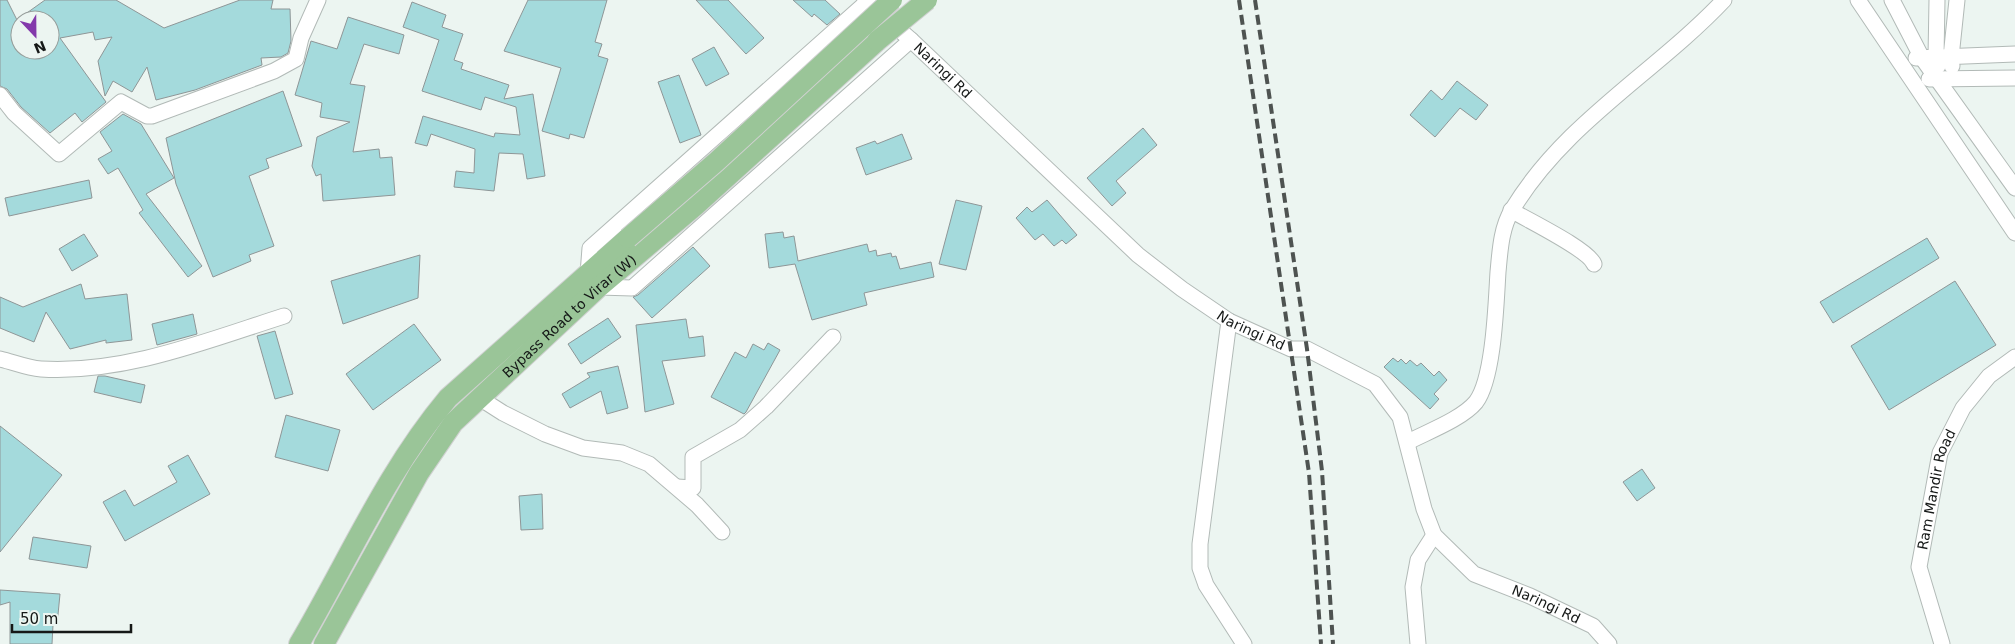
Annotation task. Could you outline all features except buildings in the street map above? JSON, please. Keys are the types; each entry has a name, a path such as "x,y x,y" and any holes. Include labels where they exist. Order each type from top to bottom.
{"main road":[{"path":"300,644 358,536 405,455 426,424 448,398 594,280 634,245 716,162 892,0"},
{"name":"Bypass Road to Virar (W)","path":"634,245 927,0"},
{"name":"Bypass Road to Virar (W)","path":"324,644 419,473 453,423 594,280"}],"street":[{"path":"0,95 14,113 59,154 121,102 147,116 152,116 274,71 296,59 301,38 318,0"},
{"path":"1408,442 1463,413 1476,402 1484,387 1490,361 1500,250 1504,229 1511,210 1548,159 1583,124 1724,0"},
{"path":"1858,0 2015,232"},
{"path":"1892,0 1936,57 1944,78 2015,188"},
{"path":"1938,0 1936,57 1944,78"},
{"path":"1936,57 1957,0"},
{"path":"866,1 590,248 594,280 632,288 911,40"},
{"name":"Naringi Rd","path":"866,1 911,40 1138,255 1229,321 1291,348 1307,350 1375,384 1400,417 1424,508 1434,535 1474,574 1530,596 1593,626 1609,644"},
{"path":"1897,58 2015,54"},
{"path":"1912,80 2015,78"},
{"path":"1511,210 1580,250 1594,264"},
{"path":"0,359 39,369 95,368 165,354 284,316"},
{"path":"1229,321 1200,544 1200,568 1206,585 1244,644"},
{"path":"677,487 693,488 692,457 740,430 766,407 833,336"},
{"name":"Ram Mandir Road","path":"1942,644 1919,568 1940,453 1963,408 1989,376 2015,357"},
{"path":"478,397 503,414 545,434 582,448 622,453 649,464 697,505 722,532"},
{"path":"1418,644 1413,587 1418,560 1434,535"}],"railway":[{"path":"1239,0 1309,473 1321,644"},
{"path":"1255,0 1307,349 1322,471 1333,644"}]}
